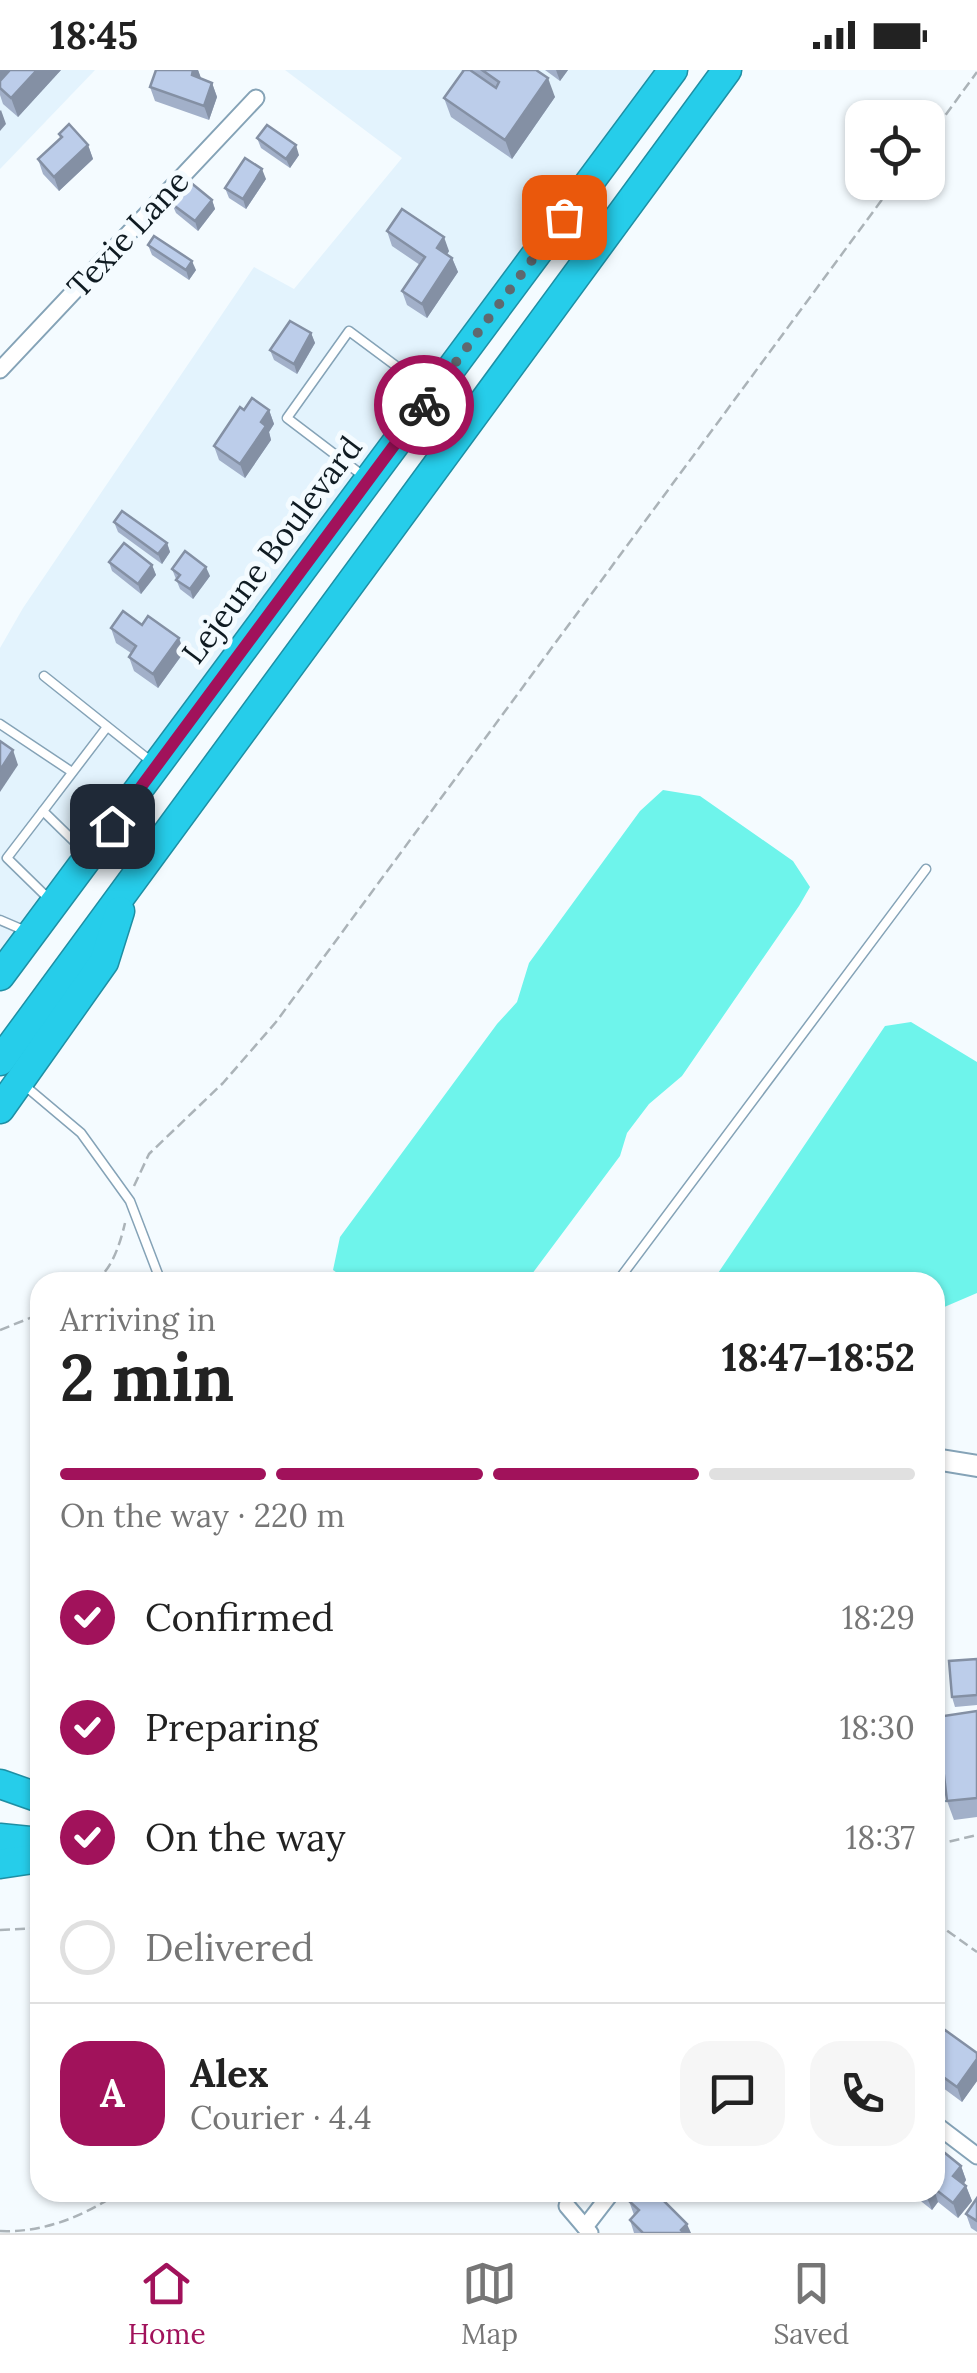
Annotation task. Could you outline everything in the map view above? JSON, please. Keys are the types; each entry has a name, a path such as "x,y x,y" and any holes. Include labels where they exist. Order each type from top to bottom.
{"highway":[{"name":"Lejeune Boulevard","path":"0,976 673,70"},
{"path":"0,1109 6,1063 104,962 126,890 727,70"},
{"path":"0,1784 30,1796"},
{"path":"0,1838 30,1841"},
{"path":"0,1864 30,1860"}],"main road":[{"path":"945,1461 977,1466"},
{"path":"945,1790 977,1788"},
{"path":"0,1798 30,1800"}],"street":[{"name":"Texie Lane","path":"0,370 256,98"},
{"path":"945,2132 977,2156"},
{"path":"567,2206 587,2230 605,2202"}],"lane":[{"path":"368,480 287,418 349,332 470,421"},
{"path":"44,676 156,765"},
{"path":"0,724 72,772"},
{"path":"54,904 4,855 107,726"},
{"path":"43,810 89,856"},
{"path":"624,1272 926,869"},
{"path":"0,920 32,933"},
{"path":"6,1063 81,1133 130,1202 157,1272"}],"path":[{"path":"945,116 977,72"},
{"path":"149,1154 223,1083 276,1022 883,200"},
{"path":"0,1330 30,1318"},
{"path":"945,1843 977,1835"},
{"path":"0,1930 30,1928"},
{"path":"945,1929 977,1952"},
{"path":"0,2231 52,2226 104,2202"}],"shaded area":[{"path":"0,70 95,70 0,169"},
{"path":"285,70 673,70 0,976 0,648 23,608 254,267 294,289 402,158"}],"water":[{"path":"663,790 700,796 793,861 810,887 682,1076 649,1104 627,1133 620,1156 533,1272 336,1272 333,1270 340,1237 517,1002 529,963 640,811"},
{"path":"911,1022 977,1062 977,1293 945,1307 945,1272 719,1272 885,1026"}],"building":[{"path":"10,70 37,70 11,98 0,88 0,81"},
{"path":"156,70 193,70 192,75 212,83 204,106 150,87"},
{"path":"464,70 496,88 499,82 482,70 536,70 548,78 505,140 444,98"},
{"path":"69,124 88,145 54,177 38,159 62,137 59,134"},
{"path":"267,125 296,145 286,159 257,138"},
{"path":"245,158 262,169 243,199 225,188"},
{"path":"190,182 212,200 195,221 172,204"},
{"path":"402,209 444,237 437,248 452,258 422,304 402,291 425,257 387,231"},
{"path":"154,236 192,261 186,270 148,245"},
{"path":"290,321 311,333 294,364 270,350"},
{"path":"252,398 269,410 261,422 266,426 240,464 214,446 240,407 244,410"},
{"path":"122,511 167,543 158,554 114,522"},
{"path":"124,543 152,565 138,584 109,562"},
{"path":"185,551 206,567 190,589 176,580 180,575 172,569"},
{"path":"123,611 142,625 148,616 179,638 153,674 129,657 136,646 111,628"},
{"path":"0,741 13,750 0,770"},
{"path":"977,1659 977,1695 952,1697 949,1661"},
{"path":"977,1711 977,1798 947,1801 945,1716"},
{"path":"945,2030 977,2053 977,2059 957,2087 945,2078"},
{"path":"945,2153 961,2166 953,2176 966,2186 953,2203 945,2197"},
{"path":"977,2198 977,2221 966,2214"},
{"path":"630,2202 665,2202 687,2224 681,2230 684,2233 643,2233 630,2220 639,2210"}],"way so far":[{"path":"424,405 564,217"}],"route":[{"path":"112,826 424,405"}]}
